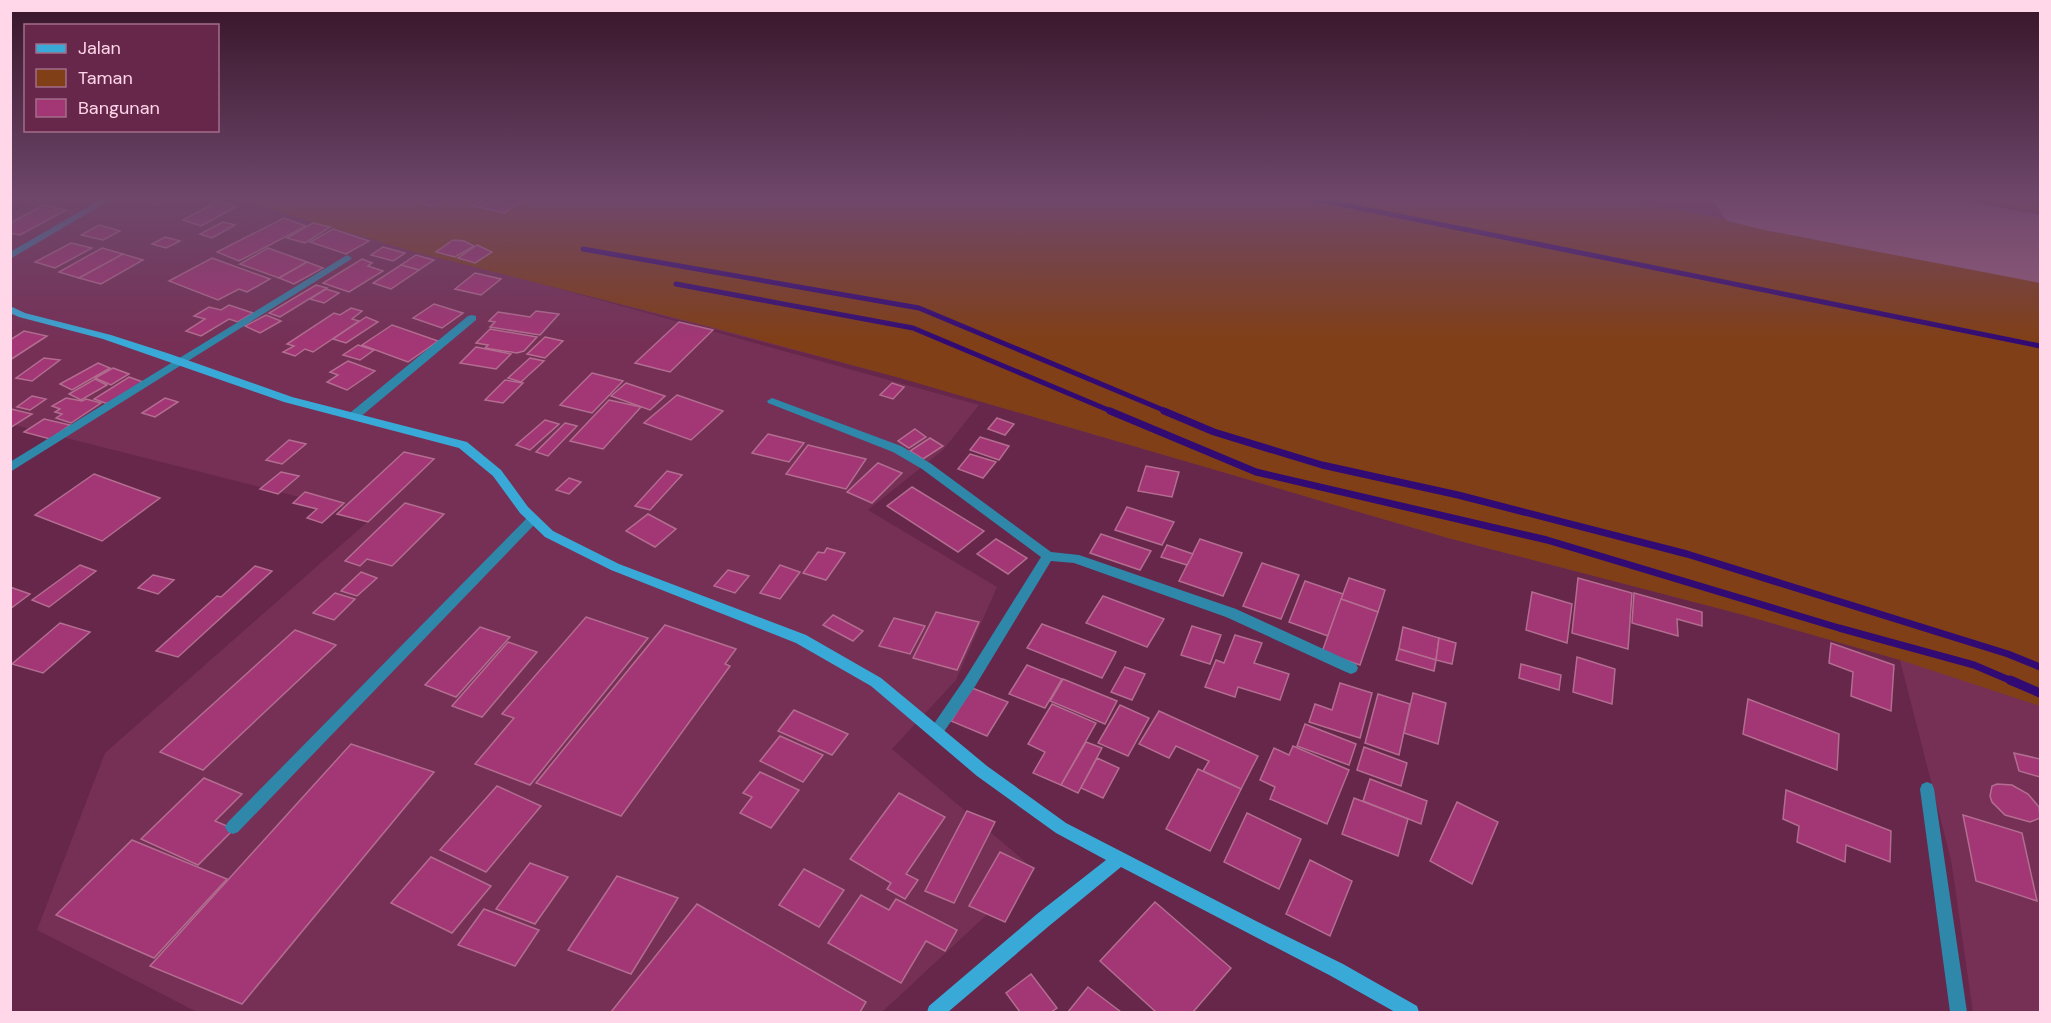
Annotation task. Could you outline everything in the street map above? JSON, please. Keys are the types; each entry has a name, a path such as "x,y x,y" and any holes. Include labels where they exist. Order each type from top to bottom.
{"street":[{"path":"10,256 28,246"},
{"path":"10,468 347,258"},
{"path":"10,309 22,315 107,337 288,400 355,415 463,445 497,473 524,510 549,534 615,567 801,639 876,682 982,771 1060,828 1337,970 1411,1012"},
{"path":"355,415 472,318"},
{"path":"772,401 897,449 927,466 1048,556 1075,558 1231,613 1351,668"},
{"path":"233,827 533,519"},
{"path":"936,732 969,684 1048,556"},
{"path":"1926,789 1959,1012"},
{"path":"935,1012 1119,859"}],"shaded area":[{"path":"10,246 2040,246 2040,1012 1973,1012 1951,860 1900,660 1740,614 1448,538 900,378 520,278 979,405 943,450 868,510 997,587 956,680 892,749 1035,870 882,1012 197,1012 37,930 105,753 374,516 11,424"}],"green space":[{"path":"394,246 1862,246 2040,280 2040,706 1900,660 1740,614 1448,538 900,378 707,326"}],"building":[{"path":"66,246 92,248 55,268 35,262"},
{"path":"229,246 268,246 239,261 217,252"},
{"path":"321,246 361,246 346,254"},
{"path":"445,246 474,246 455,257 436,252"},
{"path":"476,246 492,252 475,263 458,258"},
{"path":"383,247 405,253 393,261 371,255"},
{"path":"102,248 123,254 79,278 59,272"},
{"path":"268,248 307,262 279,278 240,264"},
{"path":"123,254 143,260 101,284 79,278"},
{"path":"416,255 434,260 419,270 401,265"},
{"path":"212,258 270,279 247,292 239,289 218,300 169,281"},
{"path":"362,259 372,263 368,266 383,271 349,292 323,283"},
{"path":"307,262 323,268 294,284 279,278"},
{"path":"401,265 419,270 391,289 373,283"},
{"path":"475,273 501,279 481,295 455,289"},
{"path":"316,285 327,288 280,317 269,313"},
{"path":"326,289 339,293 324,303 310,299"},
{"path":"434,304 463,313 442,328 413,318"},
{"path":"229,305 253,313 238,322 229,319 201,336 186,331 205,319 194,316 209,307 221,310"},
{"path":"351,308 362,311 352,319 359,321 313,352 305,349 295,356 283,352 294,346 287,344 334,313 340,315"},
{"path":"536,311 559,314 540,335 490,327 495,322 489,321 498,312 530,317"},
{"path":"266,315 281,321 260,333 245,326"},
{"path":"366,317 378,322 346,343 333,339"},
{"path":"679,322 713,330 670,372 635,363"},
{"path":"392,325 438,341 408,362 362,345"},
{"path":"490,329 537,337 524,351 517,353 485,348 488,345 476,343"},
{"path":"24,331 47,336 10,360 10,340"},
{"path":"545,337 563,341 545,358 527,354"},
{"path":"358,345 374,350 360,360 343,355"},
{"path":"476,347 511,354 496,369 460,363"},
{"path":"44,358 60,360 32,381 16,378"},
{"path":"530,358 544,361 521,382 508,378"},
{"path":"348,361 375,371 347,390 327,382 338,375 330,372"},
{"path":"98,363 110,368 72,390 60,384"},
{"path":"113,368 129,374 111,385 95,378"},
{"path":"592,373 623,381 592,413 560,405"},
{"path":"129,377 143,382 108,404 94,399"},
{"path":"95,379 107,385 81,400 69,394"},
{"path":"505,380 523,383 503,403 485,400"},
{"path":"626,383 665,396 650,410 611,396"},
{"path":"892,383 904,387 893,399 880,395"},
{"path":"677,395 723,411 691,440 644,423"},
{"path":"32,396 46,399 30,410 17,407"},
{"path":"66,398 82,401 86,399 101,403 71,423 56,418 62,414 55,412 60,409 52,406"},
{"path":"165,398 178,402 155,417 142,413"},
{"path":"609,400 641,407 603,449 570,441"},
{"path":"11,409 32,414 10,428"},
{"path":"997,418 1014,424 1005,435 988,429"},
{"path":"44,419 70,425 50,439 24,432"},
{"path":"545,420 559,424 530,450 516,445"},
{"path":"565,423 577,426 548,456 536,452"},
{"path":"915,429 926,437 909,448 898,441"},
{"path":"768,434 804,443 789,462 752,453"},
{"path":"980,437 1009,446 999,460 970,450"},
{"path":"930,438 943,446 923,459 910,451"},
{"path":"289,440 306,444 282,464 266,460"},
{"path":"808,445 866,459 846,489 786,474"},
{"path":"404,452 434,459 368,522 337,514"},
{"path":"970,454 996,462 983,478 958,469"},
{"path":"878,463 902,473 872,503 847,492"},
{"path":"1146,466 1179,472 1172,497 1138,491"},
{"path":"667,471 682,475 650,510 635,506"},
{"path":"281,472 299,476 278,494 260,489"},
{"path":"94,474 160,498 102,541 35,515"},
{"path":"569,478 581,482 569,494 556,490"},
{"path":"912,487 984,531 958,552 887,506"},
{"path":"305,492 344,503 322,523 307,518 317,509 293,503"},
{"path":"405,503 444,514 392,566 367,559 360,566 345,561"},
{"path":"1127,507 1174,522 1162,545 1115,530"},
{"path":"648,514 676,529 655,547 626,531"},
{"path":"1101,534 1151,551 1140,570 1090,553"},
{"path":"996,539 1027,558 1008,574 977,554"},
{"path":"1200,539 1242,553 1223,596 1179,581"},
{"path":"1167,545 1193,554 1187,565 1161,557"},
{"path":"827,548 845,553 826,580 803,573 818,552 824,553"},
{"path":"1262,563 1299,575 1281,619 1243,606"},
{"path":"80,565 96,571 49,607 32,600"},
{"path":"780,565 800,572 780,599 760,593"},
{"path":"255,566 272,571 178,657 156,651 217,596 221,597"},
{"path":"728,570 749,576 735,593 714,586"},
{"path":"361,572 377,578 357,596 341,591"},
{"path":"153,575 174,580 158,594 138,588"},
{"path":"1349,578 1385,590 1378,612 1341,599"},
{"path":"1578,578 1632,593 1628,649 1572,633"},
{"path":"1305,581 1343,594 1328,636 1289,622"},
{"path":"10,587 30,594 10,609"},
{"path":"1532,592 1572,604 1567,643 1526,630"},
{"path":"335,593 355,599 334,620 313,613"},
{"path":"1634,593 1702,612 1702,626 1677,619 1678,636 1632,623"},
{"path":"1103,596 1164,619 1147,647 1086,623"},
{"path":"1341,599 1378,612 1360,665 1322,652"},
{"path":"936,612 979,622 957,670 913,658"},
{"path":"833,615 863,631 853,641 823,625"},
{"path":"586,617 648,638 530,785 475,764 514,718 502,714"},
{"path":"894,618 925,626 910,654 879,646"},
{"path":"60,623 90,632 43,673 12,664"},
{"path":"1042,624 1116,652 1102,678 1027,648"},
{"path":"665,625 736,649 725,664 730,666 621,816 536,783"},
{"path":"1192,626 1221,635 1210,664 1181,655"},
{"path":"480,627 510,637 456,697 425,685"},
{"path":"1403,627 1439,638 1436,660 1399,649"},
{"path":"295,630 336,645 203,770 160,752"},
{"path":"1235,635 1262,643 1254,663 1289,674 1280,700 1238,687 1235,697 1205,687 1216,660 1224,663"},
{"path":"1439,638 1456,643 1452,664 1436,660"},
{"path":"508,642 537,652 482,717 452,706"},
{"path":"1831,643 1894,665 1891,711 1851,696 1853,672 1829,663"},
{"path":"1399,649 1436,660 1434,671 1396,660"},
{"path":"1577,657 1615,669 1612,704 1573,692"},
{"path":"1521,664 1561,675 1559,690 1519,678"},
{"path":"1027,665 1062,679 1045,708 1009,694"},
{"path":"1125,667 1145,674 1132,700 1111,692"},
{"path":"1063,679 1117,701 1105,724 1050,701"},
{"path":"1340,683 1372,693 1360,738 1309,722 1315,704 1332,710"},
{"path":"972,688 1008,702 987,736 951,721"},
{"path":"1413,693 1446,703 1438,744 1404,733"},
{"path":"1378,694 1410,704 1399,755 1365,743"},
{"path":"1748,699 1839,734 1837,770 1743,734"},
{"path":"1052,704 1096,723 1061,785 1033,773 1045,752 1028,744"},
{"path":"1120,705 1149,718 1128,756 1098,743"},
{"path":"794,710 848,734 832,755 778,731"},
{"path":"1159,711 1258,756 1241,789 1203,771 1209,761 1176,746 1169,758 1139,744"},
{"path":"1305,724 1356,744 1349,765 1297,746"},
{"path":"780,736 823,755 803,782 760,761"},
{"path":"1086,742 1102,748 1078,793 1061,785"},
{"path":"351,744 434,772 242,1004 150,966"},
{"path":"1293,746 1349,770 1327,824 1270,799 1275,787 1260,780 1274,748 1289,755"},
{"path":"1364,747 1407,763 1401,786 1357,770"},
{"path":"2014,753 2040,759 2040,777 2019,771"},
{"path":"1097,758 1119,768 1103,798 1081,788"},
{"path":"1198,769 1241,789 1210,851 1166,829"},
{"path":"760,772 799,790 771,828 740,813 752,797 743,793"},
{"path":"204,778 242,794 215,821 234,829 198,865 141,839"},
{"path":"1370,779 1427,801 1421,824 1363,801"},
{"path":"2012,785 2028,794 2039,807 2040,818 2030,822 2005,815 1992,802 1990,796 1992,786"},
{"path":"497,786 541,806 486,872 440,850"},
{"path":"1786,790 1891,831 1890,862 1846,845 1845,862 1797,842 1799,826 1783,819"},
{"path":"899,793 945,817 906,874 918,880 905,899 887,889 891,883 850,859"},
{"path":"1354,798 1408,819 1398,856 1342,834"},
{"path":"1457,802 1498,822 1472,884 1430,861"},
{"path":"967,811 995,822 954,903 925,891"},
{"path":"1247,813 1301,839 1279,889 1224,862"},
{"path":"1963,815 2022,833 2037,901 1976,881"},
{"path":"132,840 227,879 154,958 56,915"},
{"path":"1000,852 1034,868 1005,922 969,906"},
{"path":"431,857 491,886 452,933 391,903"},
{"path":"1310,860 1352,881 1330,936 1286,914"},
{"path":"530,863 568,877 535,924 496,909"},
{"path":"804,869 844,890 819,927 779,905"},
{"path":"617,876 678,898 631,974 568,950"},
{"path":"861,895 889,910 896,899 957,930 945,951 926,941 901,983 828,943"},
{"path":"1155,902 1231,968 1193,1012 1156,1012 1100,961"},
{"path":"697,904 866,1002 860,1012 611,1012"},
{"path":"484,909 539,930 515,966 458,945"},
{"path":"1031,974 1057,1008 1051,1012 1020,1012 1006,993"},
{"path":"1088,987 1121,1012 1068,1012"}],"waterway":[{"path":"1545,246 2040,346"},
{"path":"583,249 919,308 1168,412"},
{"path":"676,284 913,328 1113,412"},
{"path":"1110,411 1256,472 1547,540 1839,628 1974,665 2014,682"},
{"path":"1164,411 1214,432 1322,465 1458,495 1687,554 2008,654 2040,667"},
{"path":"2010,680 2040,693"}],"runway":[{"path":"2022,246 2040,249"}]}
